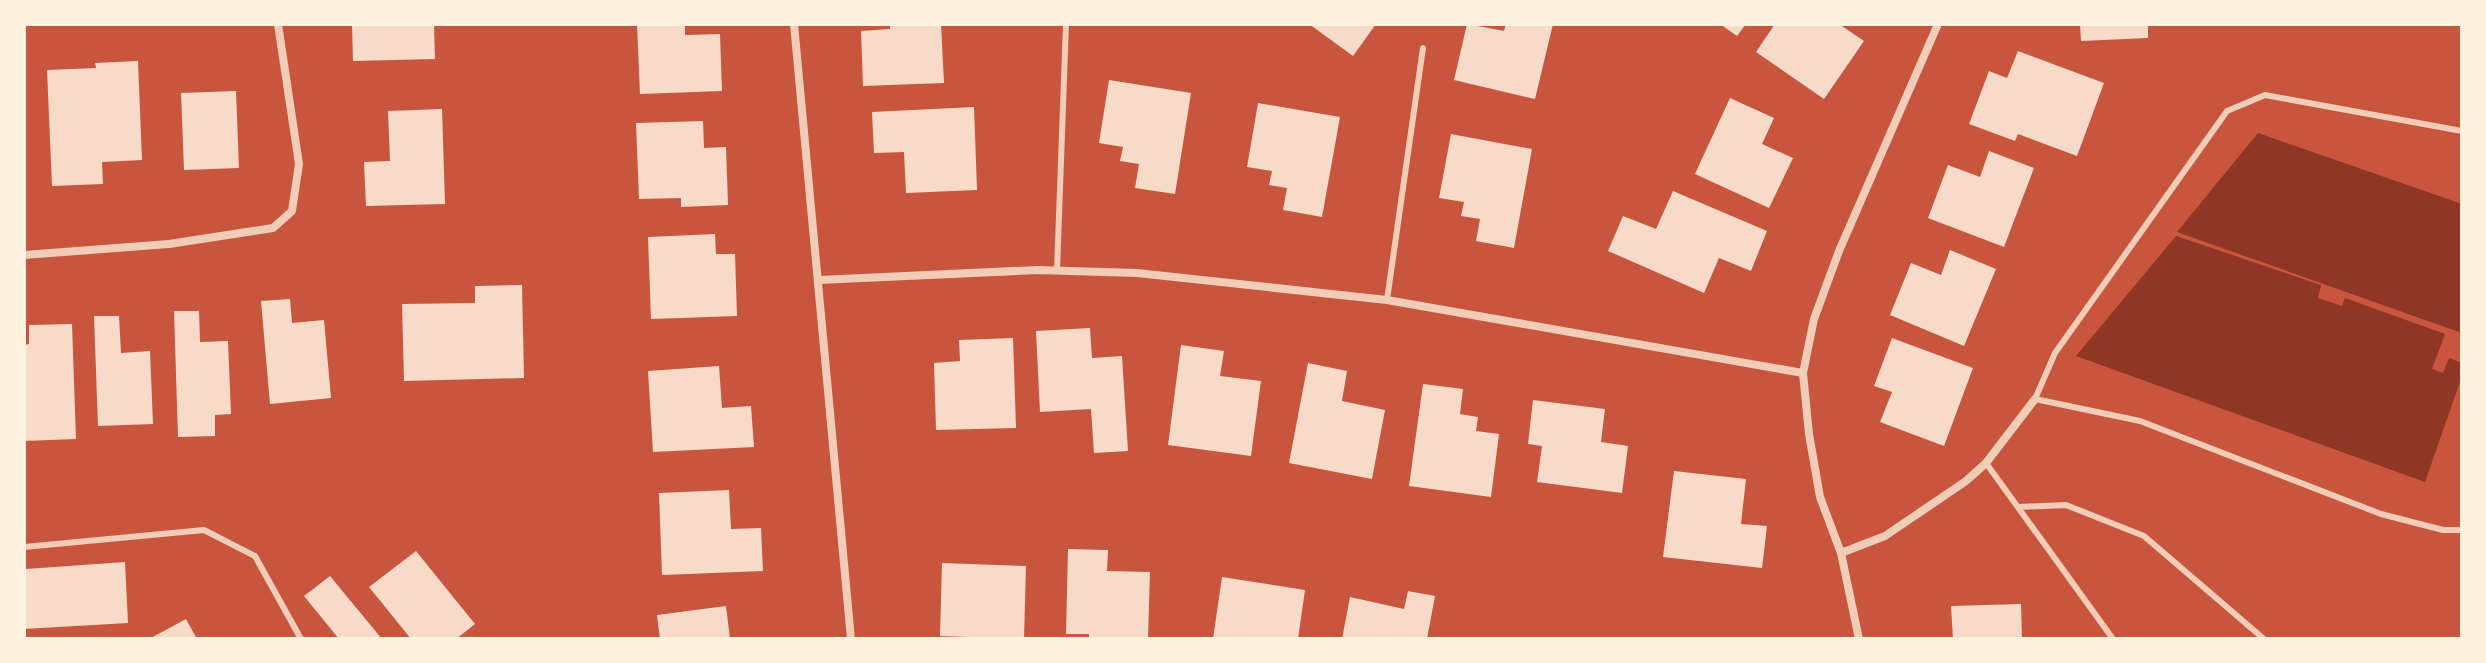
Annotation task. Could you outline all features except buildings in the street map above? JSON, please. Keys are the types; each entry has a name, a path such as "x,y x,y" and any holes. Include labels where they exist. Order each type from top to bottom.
{"street":[{"path":"24,255 169,244 273,228 292,211 299,167 278,24"},
{"path":"794,24 851,639"},
{"path":"1859,639 1841,553 1820,497 1803,373 1814,319 1839,251 1938,24"},
{"path":"819,280 1057,271 1137,273 1387,300 1803,373"},
{"path":"1841,553 1885,536 1966,481 1986,463 2035,399"}],"lane":[{"path":"1057,271 1066,24"},
{"path":"1387,300 1423,48"},
{"path":"2462,131 2265,95 2227,111 2055,353 2035,399 2140,421 2381,514 2443,530 2462,530"},
{"path":"1986,463 2113,639"},
{"path":"2019,507 2066,505 2144,536 2264,639"},
{"path":"24,547 204,530 255,556 301,639"}],"shaded area":[{"path":"2258,133 2462,204 2462,333 2177,232"},
{"path":"2176,236 2321,285 2318,298 2342,306 2345,298 2445,334 2432,369 2443,373 2449,358 2462,363 2462,376 2425,482 2076,356"}]}
